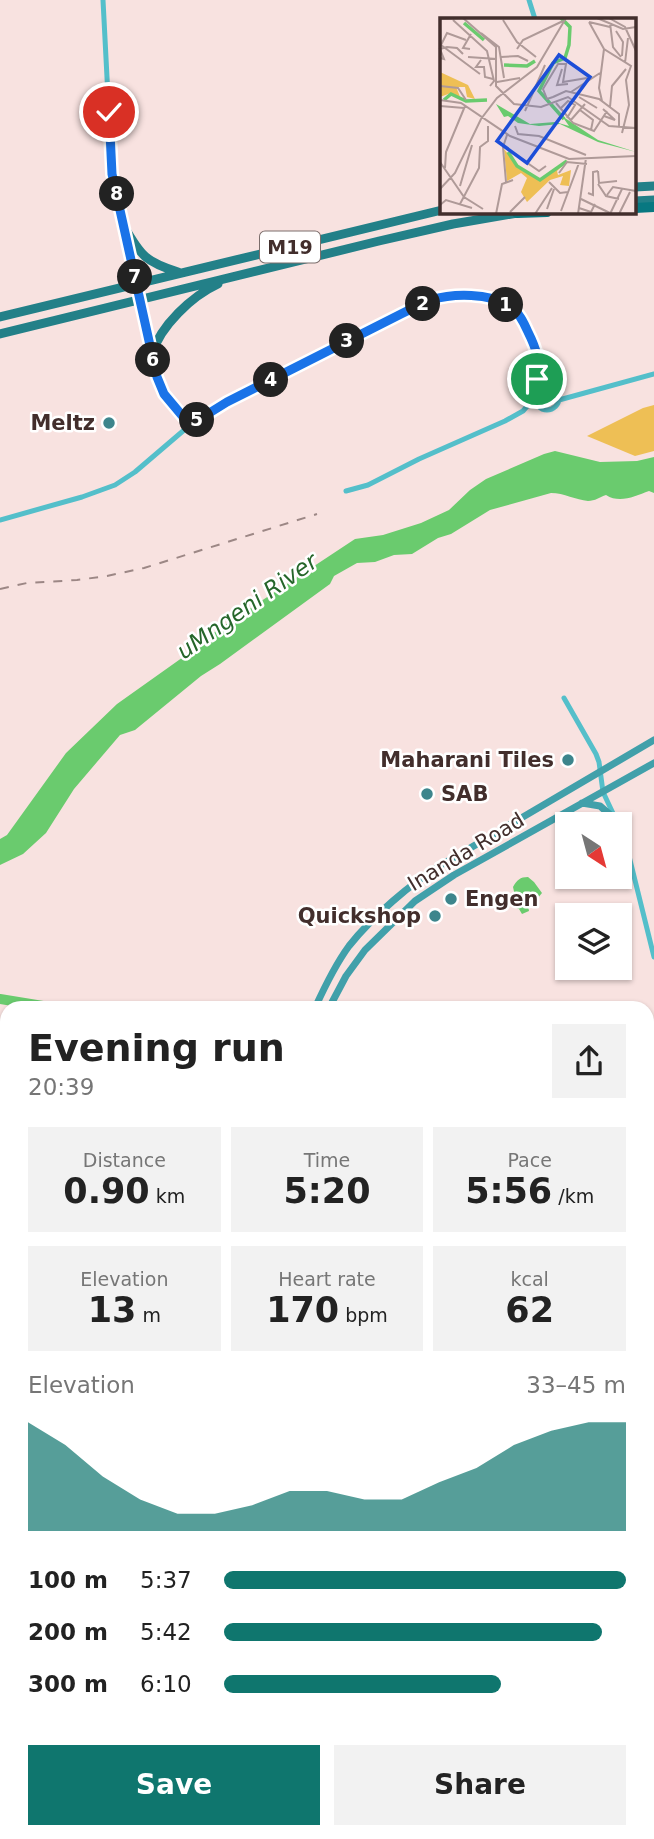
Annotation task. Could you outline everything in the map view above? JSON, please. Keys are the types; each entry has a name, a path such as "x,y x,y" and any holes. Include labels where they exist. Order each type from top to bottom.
{"highway":[{"path":"636,187 654,186"},
{"path":"636,201 654,200"},
{"path":"636,208 654,207"},
{"name":"M19","path":"0,317 440,210"},
{"name":"M19","path":"0,334 236,275 441,227 509,214"},
{"path":"125,228 141,254 149,261 180,273"},
{"path":"152,354 159,338 193,299 208,288 236,275"}],"main road":[{"name":"Inanda Road","path":"318,1001 332,972 350,944 416,882 654,740"},
{"name":"Inanda Road","path":"333,1001 346,976 365,950 415,901 454,875 654,763"},
{"path":"582,803 600,806 606,812"}],"street":[{"path":"529,0 535,18"},
{"path":"104,1 112,174 157,377 164,394 190,425"},
{"path":"0,520 111,487 135,472 205,414 430,301 465,296 501,302 510,307 522,320 534,344 542,376 556,390 559,400 556,406 550,410 539,407 523,411 368,485 346,491"},
{"path":"523,411 539,389 537,379 540,367"},
{"path":"559,400 654,374"},
{"path":"539,389 550,386"},
{"path":"535,397 539,407"},
{"path":"564,698 596,754 603,792 612,812"},
{"path":"632,868 654,957"}],"shaded area":[{"path":"654,405 654,451 635,456 587,436 643,408"},
{"path":"555,451 600,462 637,461 654,457 654,493 649,491 622,499 606,495 588,501 551,493 490,510 412,554 357,563 334,576 330,584 201,676 135,730 120,735 74,789 46,833 23,854 0,865 0,839 7,835 66,753 117,704 216,631 355,539 383,535 421,523 449,510 486,479"},
{"path":"528,877 542,893 537,899 527,901 529,911 522,914 510,903 515,896 514,885 521,878"}],"waterway":[{"path":"0,999 12,1001"}],"railway":[{"path":"0,589 27,583 107,576 144,568 317,514"}],"place":[{"name":"Meltz","path":"109,423"},
{"name":"Maharani Tiles","path":"568,760"},
{"name":"SAB","path":"427,794"},
{"name":"Engen","path":"451,899"},
{"name":"Quickshop","path":"435,916"}],"route":[{"path":"109,112 112,174 157,377 164,394 190,425 227,402 401,314 430,301 449,297 484,298 501,302 515,311 534,344 540,367 537,379"}],"water label":[{"name":"uMngeni River","path":"247,606"}]}
